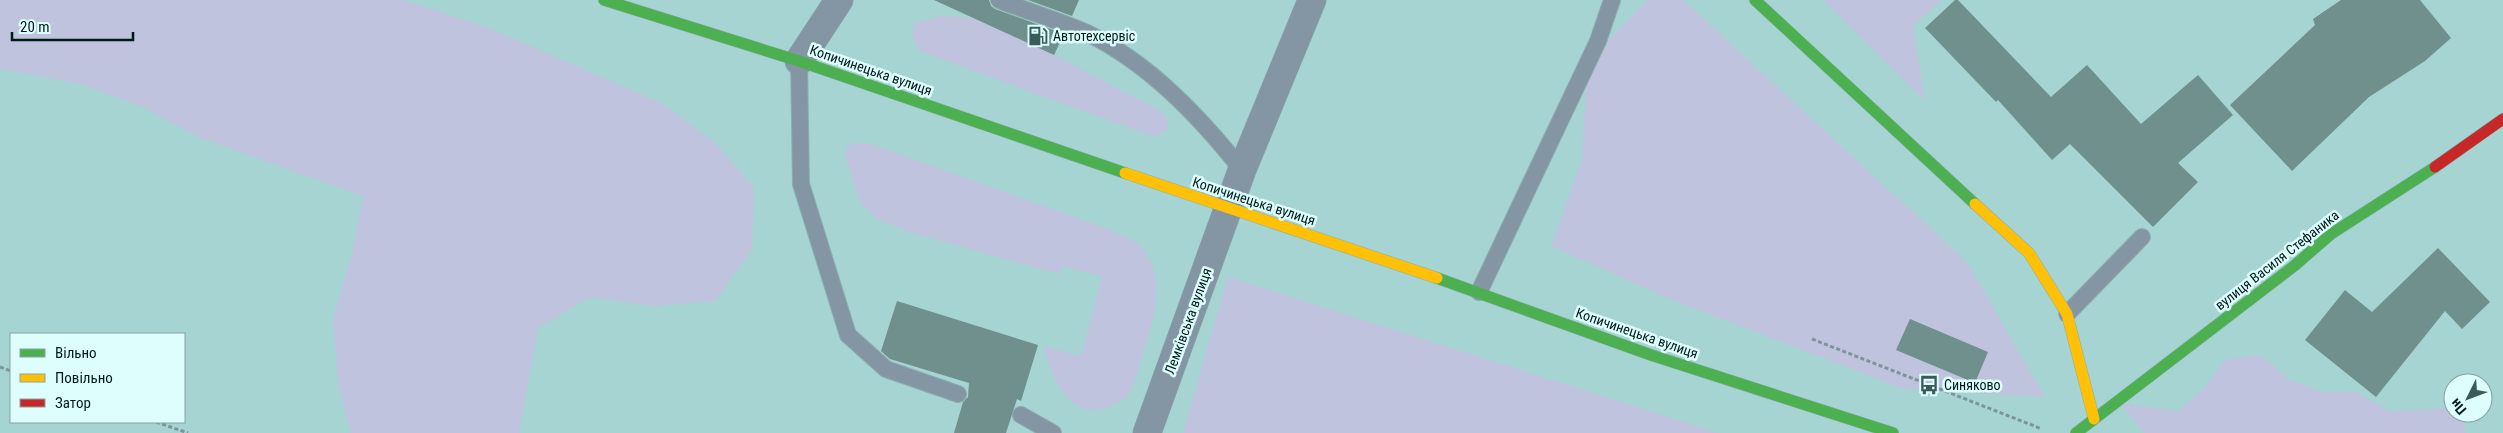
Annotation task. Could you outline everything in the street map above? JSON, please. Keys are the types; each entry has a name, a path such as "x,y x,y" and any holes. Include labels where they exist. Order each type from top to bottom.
{"main road":[{"name":"Копичинецька вулиця","path":"604,0 799,61 1228,209 1479,292 1651,355 1893,433"},
{"path":"1755,0 2029,253 2067,314 2094,420"},
{"name":"вулиця Василя Стефаника","path":"2076,433 2294,266 2331,234 2474,141 2503,119"}],"street":[{"path":"799,61 840,0"},
{"name":"Лемківська вулиця","path":"1147,433 1242,170 1312,0"}],"lane":[{"path":"999,0 1085,33 1136,65 1212,133 1242,170"},
{"path":"1479,292 1598,41 1612,0"},
{"path":"799,61 801,184 848,335 886,369 958,394"},
{"path":"2067,314 2142,236"},
{"path":"1021,415 1053,433"}],"path":[{"path":"1812,339 2043,430"},
{"path":"159,423 188,433"}],"shaded area":[{"path":"0,0 404,0 489,28 661,103 712,140 754,187 752,250 715,301 653,306 590,297 538,328 519,433 351,433 338,383 333,320 351,258 363,196 198,137 140,106 81,84 0,69"},
{"path":"1648,0 1683,0 1967,262 2045,397 1904,389 1670,299 1551,246 1582,160 1587,62"},
{"path":"1823,0 1942,0 1913,26 1925,101"},
{"path":"940,16 973,18 1054,55 1161,111 1168,120 1166,131 1157,136 1138,131 922,52 913,39 914,23"},
{"path":"857,143 871,144 1111,230 1141,246 1151,262 1155,275 1156,303 1137,374 1128,395 1112,406 1105,408 1092,410 1080,407 1071,401 1056,381 1043,346 1081,356 1102,277 1062,266 1059,274 909,232 878,220 861,204 845,156 847,146"},
{"path":"1228,277 1718,433 1183,433"},
{"path":"2261,355 2288,379 2321,392 2357,392 2389,411 2443,408 2443,423 2464,423 2466,433 2145,433 2119,403 2178,411 2204,388 2226,359"}],"building":[{"path":"934,0 989,0 991,6 995,9 1064,34 1054,55"},
{"path":"1028,0 1079,0 1072,16"},
{"path":"1955,0 1958,0 2051,97 2087,65 2141,124 2198,75 2233,115 2178,163 2198,182 2153,227 2070,144 2052,160 1998,100 1996,102 1925,28"},
{"path":"2341,0 2420,0 2451,38 2425,61 2369,97 2292,171 2230,105 2315,25 2313,19"},
{"path":"2438,248 2490,302 2462,329 2445,311 2376,397 2305,340 2345,290 2372,312"},
{"path":"897,301 1038,345 1021,401 1017,399 1006,433 954,433 963,402 968,397 969,383 890,359 881,351"},
{"path":"1910,319 1988,352 1975,383 1896,350"}],"traffic: fast":[{"path":"604,0 799,61 1125,173"},
{"path":"1755,0 1975,204"},
{"path":"2076,433 2294,266 2331,234 2435,167"},
{"path":"1437,278 1651,355 1893,433"}],"traffic: slow":[{"path":"1125,173 1437,278"},
{"path":"1975,204 2029,253 2067,314 2094,419"}],"traffic: jam":[{"path":"2435,167 2503,119"}],"place":[{"name":"Автотехсервіс","path":"1038,36"},
{"name":"Синяково","path":"1929,385"}]}
